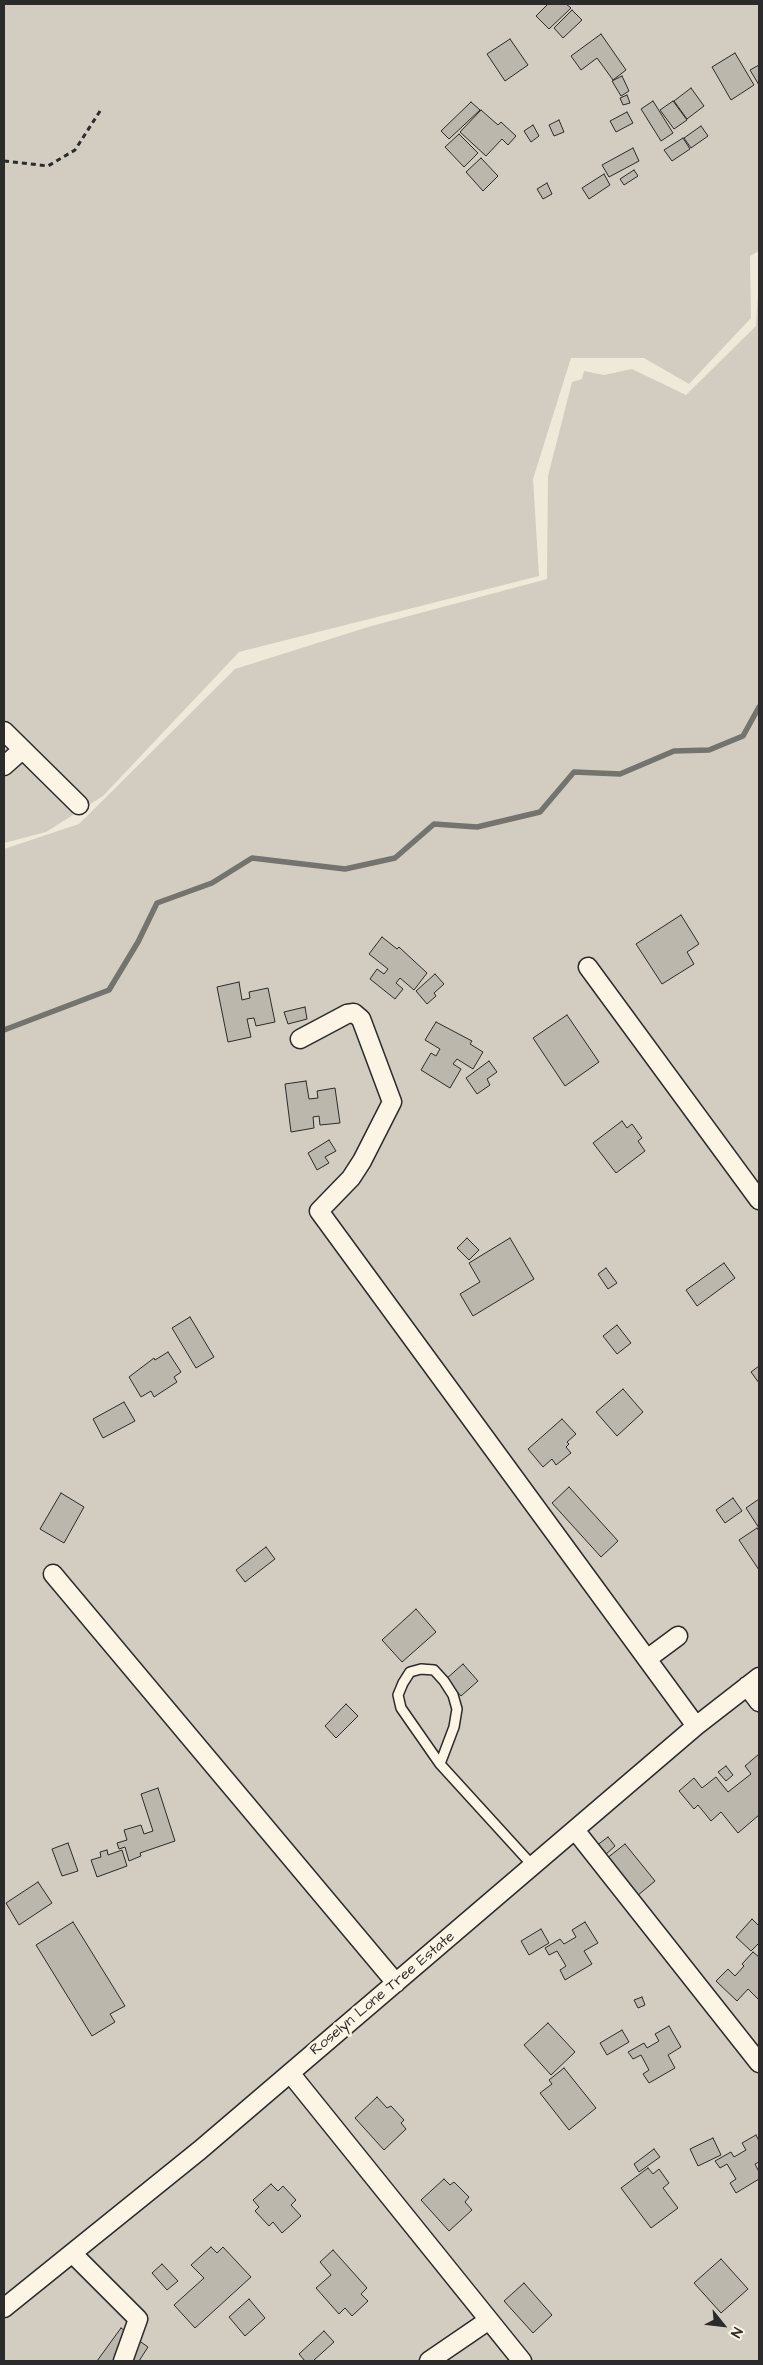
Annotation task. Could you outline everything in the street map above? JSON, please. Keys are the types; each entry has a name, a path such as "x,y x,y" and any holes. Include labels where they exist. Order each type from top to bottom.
{"street":[{"path":"4,731 79,805"},
{"path":"4,766 22,750"},
{"path":"588,967 759,1200"},
{"path":"300,1039 347,1014 354,1013 361,1019 392,1102 351,1178 320,1211 696,1726"},
{"path":"53,1574 396,1983"},
{"path":"647,1659 678,1636"},
{"path":"753,1682 759,1702"},
{"name":"Roselyn Lone Tree Estate","path":"4,2308 200,2150 696,1726 753,1682"},
{"path":"575,1830 759,2063"},
{"path":"290,2073 522,2361"},
{"path":"72,2253 138,2319 123,2361"},
{"path":"428,2361 489,2320"}],"lane":[{"path":"440,1764 454,1727 457,1709 453,1696 444,1680 434,1670 422,1669 410,1672 398,1695 401,1708 440,1764 533,1866"}],"path":[{"path":"4,161 48,166 75,150 102,108"}],"shaded area":[{"path":"4,4 759,4 759,251 750,256 751,318 689,384 644,358 571,358 533,479 539,576 239,652 103,796 46,832 4,843"},
{"path":"759,277 759,2361 4,2361 4,849 79,824 235,669 368,627 547,579 548,476 572,382 582,379 584,371 604,375 632,369 686,395 756,326"}],"building":[{"path":"548,4 566,4 571,8 549,29 536,16"},
{"path":"572,10 582,20 563,38 554,28"},
{"path":"601,34 626,70 613,80 597,58 581,70 571,56"},
{"path":"510,39 528,65 505,81 487,54"},
{"path":"735,53 754,85 731,100 712,67"},
{"path":"759,65 759,85 750,70"},
{"path":"622,76 629,91 621,96 612,81"},
{"path":"691,88 704,106 687,119 674,101"},
{"path":"627,95 630,103 623,105 620,98"},
{"path":"653,101 673,133 661,141 641,109"},
{"path":"673,101 687,120 674,129 660,110"},
{"path":"471,102 480,110 449,139 441,131"},
{"path":"481,110 498,125 501,122 516,136 508,145 502,139 486,156 460,132"},
{"path":"627,112 633,123 616,132 610,121"},
{"path":"559,120 564,132 554,136 549,125"},
{"path":"533,125 539,136 531,142 524,131"},
{"path":"701,126 708,136 691,148 684,138"},
{"path":"459,134 478,153 464,167 445,147"},
{"path":"683,138 690,149 672,161 664,150"},
{"path":"633,148 639,161 609,177 602,165"},
{"path":"481,158 498,176 483,191 466,172"},
{"path":"634,170 638,176 624,185 620,179"},
{"path":"604,174 610,185 589,199 582,188"},
{"path":"547,183 552,194 543,199 537,189"},
{"path":"681,915 699,944 687,952 694,964 662,984 636,944"},
{"path":"382,937 397,949 399,947 427,973 414,990 400,978 396,983 403,989 395,999 370,979 377,969 384,974 388,969 369,954"},
{"path":"435,974 444,984 434,993 436,996 427,1004 416,991"},
{"path":"239,982 242,1000 250,998 249,992 268,988 275,1022 256,1026 254,1018 247,1019 251,1037 228,1042 217,987"},
{"path":"305,1007 307,1019 288,1024 284,1012"},
{"path":"567,1015 599,1062 565,1086 533,1038"},
{"path":"436,1022 472,1041 470,1044 483,1052 473,1069 457,1059 453,1064 461,1069 450,1088 421,1070 431,1053 436,1056 440,1049 425,1040"},
{"path":"489,1061 497,1072 487,1079 490,1085 477,1094 466,1078"},
{"path":"306,1081 309,1099 318,1098 317,1091 335,1088 340,1123 320,1125 319,1116 313,1117 314,1128 291,1132 285,1084"},
{"path":"622,1121 627,1128 632,1124 642,1138 638,1141 645,1151 616,1173 593,1143"},
{"path":"329,1140 336,1151 325,1157 329,1163 317,1170 308,1153"},
{"path":"467,1238 479,1250 469,1260 457,1248"},
{"path":"510,1238 534,1279 473,1316 460,1294 480,1282 469,1263"},
{"path":"724,1263 735,1278 697,1306 686,1290"},
{"path":"606,1268 617,1283 608,1289 598,1274"},
{"path":"190,1317 214,1357 196,1368 172,1328"},
{"path":"617,1325 631,1343 617,1354 603,1336"},
{"path":"168,1352 181,1372 174,1377 177,1382 154,1397 151,1391 141,1397 129,1377 154,1358 155,1360"},
{"path":"759,1366 759,1383 751,1372"},
{"path":"623,1389 643,1412 617,1436 596,1412"},
{"path":"124,1402 135,1421 103,1438 93,1419"},
{"path":"562,1419 576,1434 567,1442 569,1444 566,1447 571,1453 556,1465 552,1459 543,1467 528,1449"},
{"path":"569,1487 618,1541 601,1557 552,1503"},
{"path":"61,1493 84,1507 64,1543 40,1529"},
{"path":"733,1498 742,1511 725,1523 716,1510"},
{"path":"759,1499 759,1528 746,1508"},
{"path":"757,1528 759,1531 759,1570 739,1540"},
{"path":"266,1547 275,1559 245,1582 236,1570"},
{"path":"416,1609 436,1632 402,1662 382,1640"},
{"path":"463,1664 478,1681 461,1696 446,1679"},
{"path":"346,1704 358,1716 336,1738 325,1726"},
{"path":"759,1754 759,1815 738,1833 721,1812 711,1821 698,1805 694,1809 679,1791 694,1778 702,1788 716,1777 728,1792 751,1774 745,1766"},
{"path":"726,1766 733,1775 726,1781 718,1772"},
{"path":"158,1788 175,1841 140,1853 141,1856 129,1861 125,1847 119,1849 117,1843 127,1840 124,1830 141,1825 144,1834 153,1831 141,1794"},
{"path":"608,1837 615,1846 604,1856 596,1846"},
{"path":"68,1843 78,1871 62,1876 52,1849"},
{"path":"625,1844 655,1881 637,1896 606,1859"},
{"path":"107,1850 108,1855 122,1850 127,1866 97,1877 91,1860 101,1857 100,1852"},
{"path":"38,1882 52,1903 19,1925 6,1903"},
{"path":"752,1919 759,1926 759,1943 751,1951 736,1937"},
{"path":"73,1922 125,2006 110,2014 115,2022 92,2036 36,1945"},
{"path":"585,1922 598,1943 584,1951 592,1964 565,1980 560,1970 566,1966 557,1951 549,1955 545,1948 560,1939 564,1944 576,1937 572,1930"},
{"path":"541,1929 549,1943 529,1955 521,1941"},
{"path":"753,1952 759,1957 759,1997 758,1999 748,1989 737,2001 716,1981 728,1969 735,1976 744,1966 742,1964"},
{"path":"642,1997 645,2005 638,2008 634,2000"},
{"path":"548,2023 575,2052 551,2075 524,2045"},
{"path":"669,2026 681,2047 668,2055 675,2068 649,2083 643,2074 649,2070 641,2055 633,2059 628,2052 644,2043 647,2048 659,2041 655,2034"},
{"path":"622,2030 629,2042 607,2055 600,2043"},
{"path":"564,2068 596,2108 569,2130 540,2093 552,2084 549,2080"},
{"path":"377,2097 387,2108 391,2106 404,2120 401,2123 406,2129 384,2150 355,2118"},
{"path":"756,2135 759,2141 759,2162 755,2164 759,2172 759,2179 736,2193 730,2183 736,2179 727,2164 720,2168 715,2161 731,2152 734,2157 746,2150 742,2143"},
{"path":"713,2138 721,2155 698,2166 690,2149"},
{"path":"654,2149 660,2157 639,2172 634,2164"},
{"path":"648,2168 653,2174 659,2169 669,2183 663,2188 678,2208 651,2228 621,2188"},
{"path":"444,2179 450,2185 454,2182 469,2197 465,2202 472,2210 449,2231 421,2200"},
{"path":"271,2184 278,2191 283,2186 296,2200 291,2205 301,2216 282,2233 273,2222 269,2226 255,2211 259,2207 253,2200"},
{"path":"211,2247 217,2253 223,2247 251,2277 195,2328 174,2305 204,2278 191,2265"},
{"path":"333,2250 367,2288 361,2294 368,2301 352,2316 345,2308 339,2314 316,2288 331,2275 320,2262"},
{"path":"721,2259 748,2289 721,2313 694,2283"},
{"path":"162,2264 178,2281 167,2290 152,2273"},
{"path":"524,2283 552,2315 533,2333 504,2301"},
{"path":"249,2299 265,2318 245,2336 229,2317"},
{"path":"121,2328 148,2347 139,2361 97,2361"},
{"path":"324,2331 334,2342 313,2361 305,2361 299,2354"}],"waterway":[{"path":"4,1030 109,990 138,942 157,903 212,883 252,858 345,869 395,858 434,824 477,827 540,812 574,772 620,774 674,751 709,750 743,736 759,707"}]}
